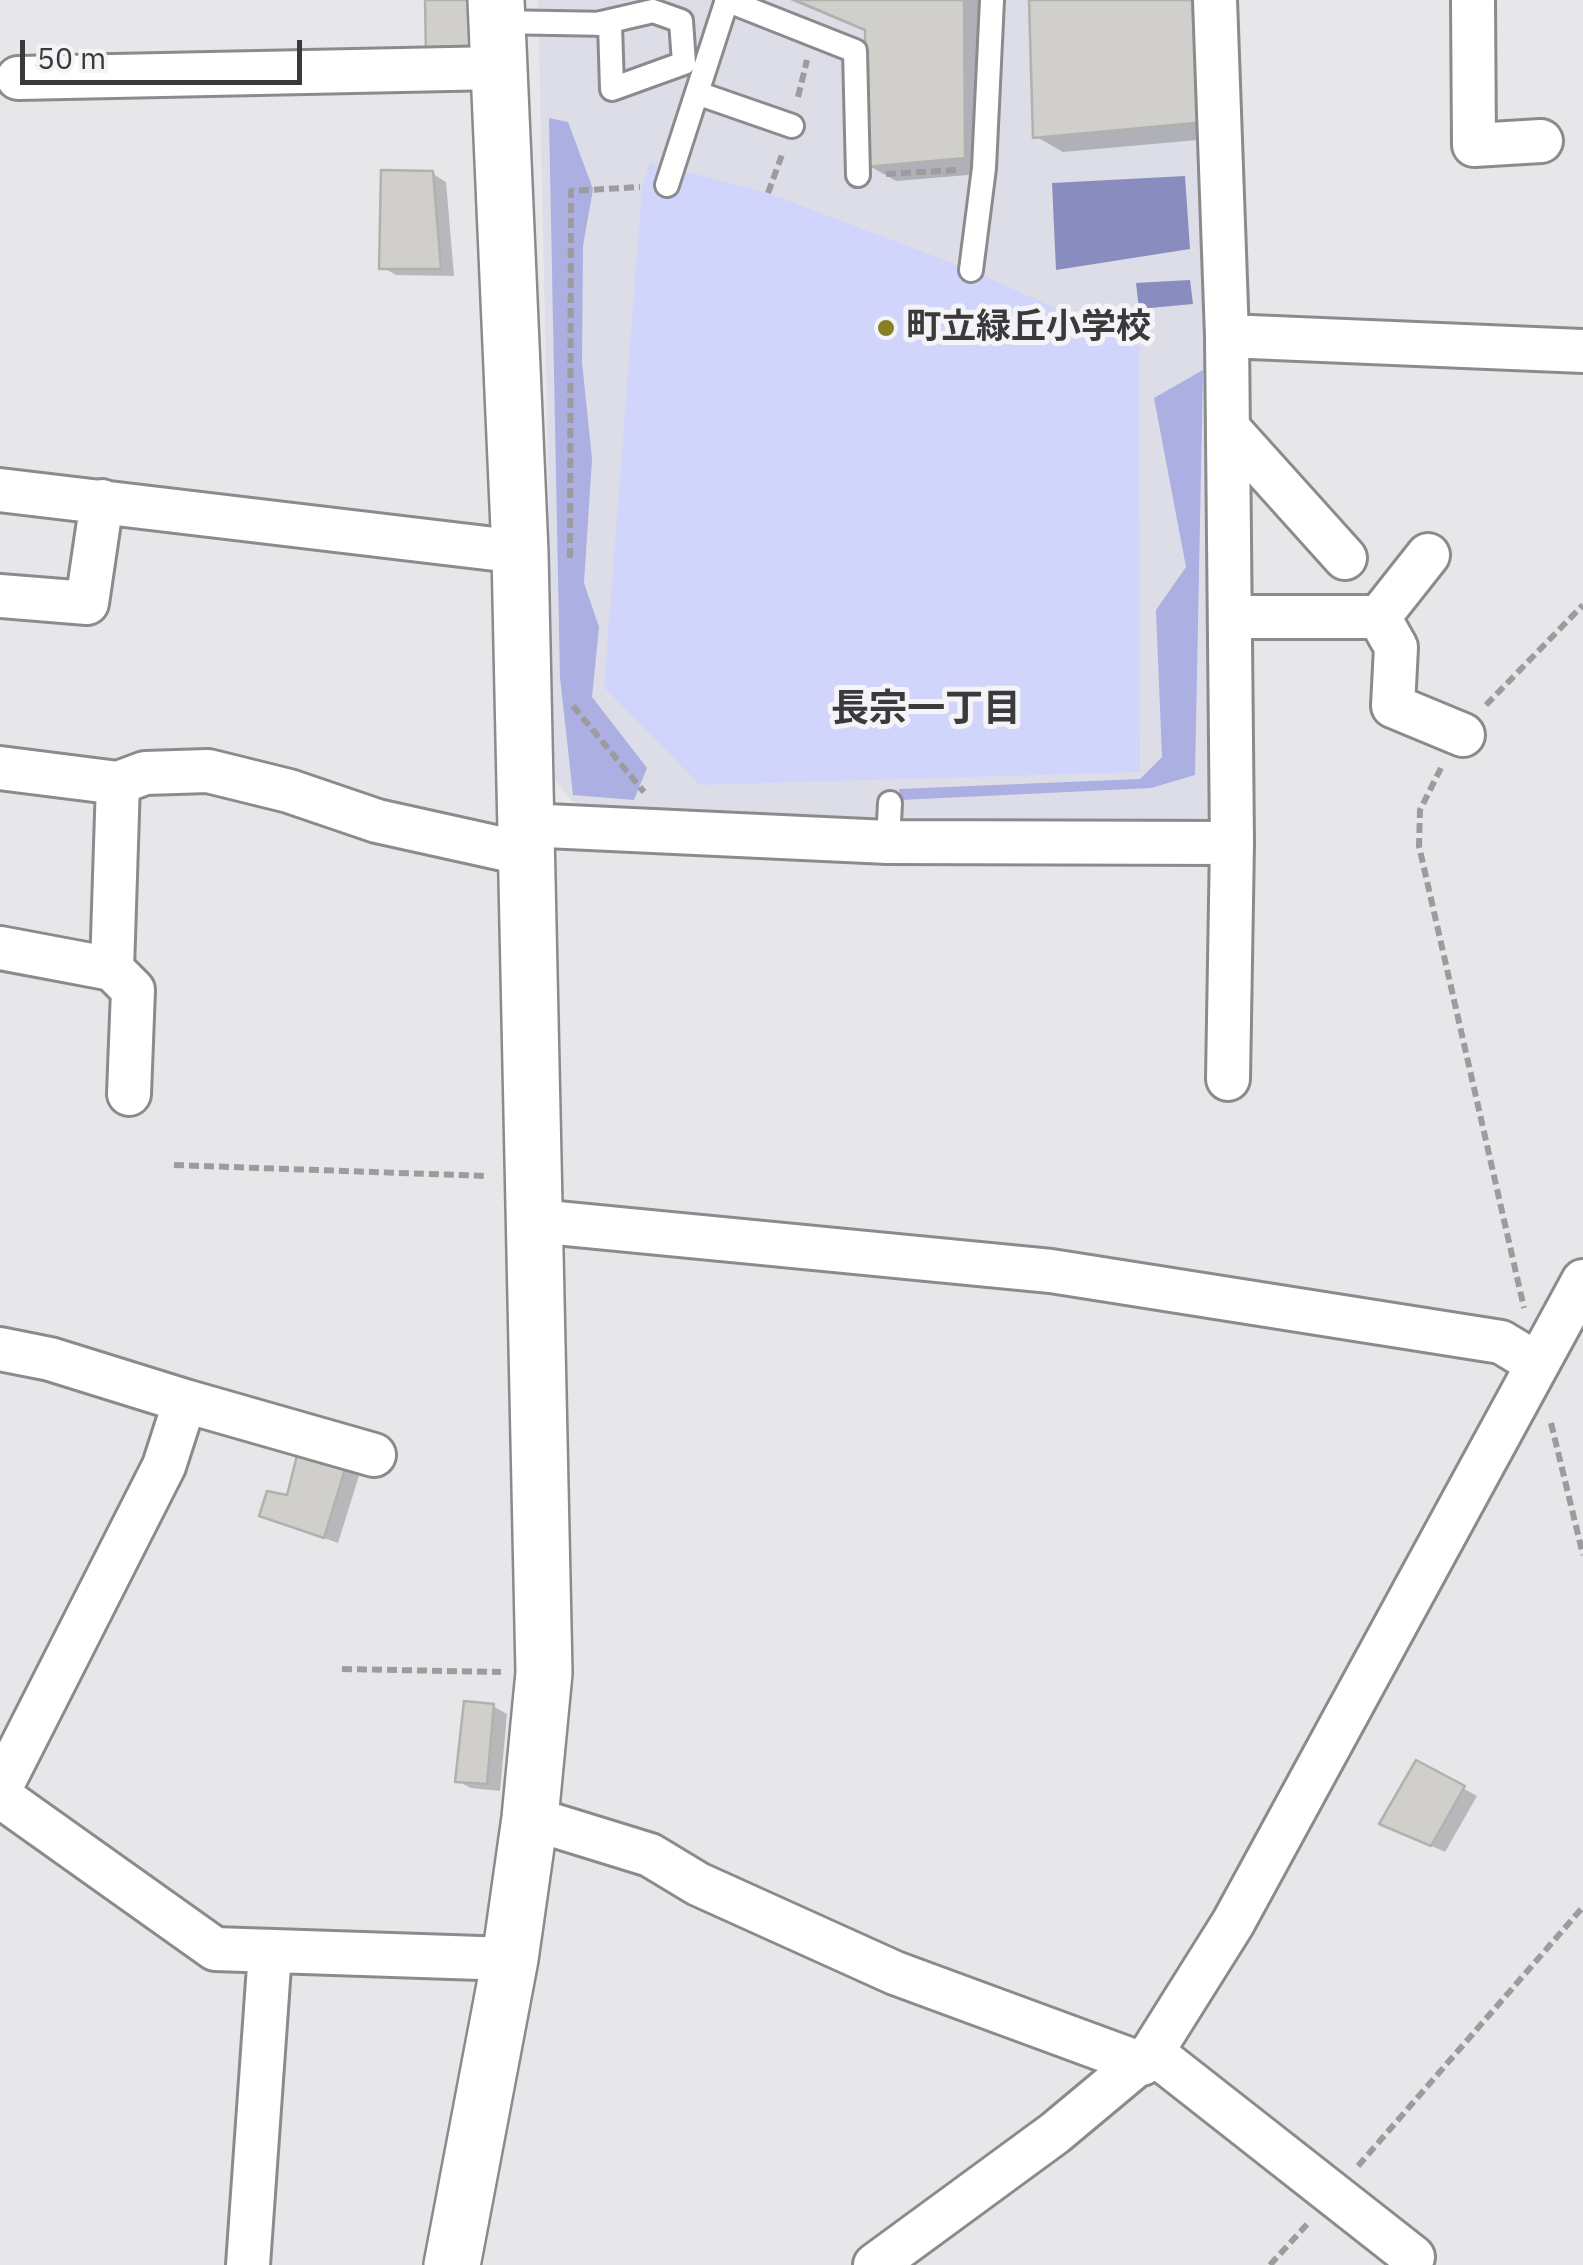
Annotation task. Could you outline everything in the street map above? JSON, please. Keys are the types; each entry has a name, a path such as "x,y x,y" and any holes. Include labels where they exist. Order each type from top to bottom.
{"street":[{"path":"1216,0 1227,336 1232,843 1228,1080"},
{"path":"1473,0 1474,144 1541,141"},
{"path":"18,78 497,30 520,552 544,1673 530,1818 510,1959 452,2265"},
{"path":"1227,336 1583,351"},
{"path":"1228,428 1346,558"},
{"path":"0,490 520,552"},
{"path":"0,596 87,603 102,501"},
{"path":"1380,618 1428,556"},
{"path":"1230,617 1380,618"},
{"path":"1380,618 1396,648 1393,706 1463,736"},
{"path":"0,768 118,783 145,774 208,771 289,791 378,821 526,840 889,823 1232,843"},
{"path":"112,969 118,783"},
{"path":"0,948 112,969 133,990 130,1094"},
{"path":"535,1199 1052,1271 1501,1342 1536,1363"},
{"path":"875,2265 1147,2058 1234,1923 1536,1363 1582,1285"},
{"path":"0,1349 50,1359 374,1455"},
{"path":"185,1401 164,1466 0,1793 216,1949 510,1959"},
{"path":"530,1818 650,1854 698,1884 895,1974 1147,2058 1413,2257"},
{"path":"248,2265 270,1952"}],"lane":[{"path":"666,185 726,0 855,51 858,175"},
{"path":"971,270 984,168 992,0"},
{"path":"497,30 610,24 612,89 684,63 682,21 652,12 597,24"},
{"path":"697,94 792,126"}],"path":[{"path":"858,175 984,168"},
{"path":"570,578 571,190 666,185"},
{"path":"1583,605 1496,692 1463,736 1420,810 1419,846 1583,1554"},
{"path":"572,693 574,712 645,794"},
{"path":"174,1165 535,1199"},
{"path":"342,1668 544,1673"},
{"path":"1270,2265 1583,1907"}],"shaded area":[{"name":"町立緑丘小学校","path":"538,0 1212,0 1232,723 1210,827 581,810 555,781"},
{"path":"549,118 568,122 593,189 583,246 582,362 592,459 584,583 599,627 592,697 647,768 634,800 573,795 560,677"},
{"path":"650,162 768,193 971,270 1139,346 1140,772 700,785 604,687 642,187"},
{"path":"1185,176 1190,249 1056,270 1052,183"},
{"path":"1190,280 1193,304 1139,309 1136,283"},
{"path":"1203,370 1195,775 1151,788 901,800 899,789 1140,779 1162,757 1156,610 1186,567 1154,398"}],"building":[{"path":"425,0 474,0 478,58 426,56"},
{"path":"795,0 964,0 965,158 866,167 865,30"},
{"path":"1029,0 1200,0 1205,122 1033,138"},
{"path":"381,170 433,171 441,269 379,269"},
{"path":"301,1440 349,1456 324,1538 259,1516 267,1491 287,1495"},
{"path":"464,1701 494,1704 487,1784 455,1782"},
{"path":"1416,1760 1465,1786 1431,1846 1379,1824"}],"place":[{"name":"町立緑丘小学校","path":"886,328"}],"district":[{"name":"長宗一丁目","path":"926,710"}]}
